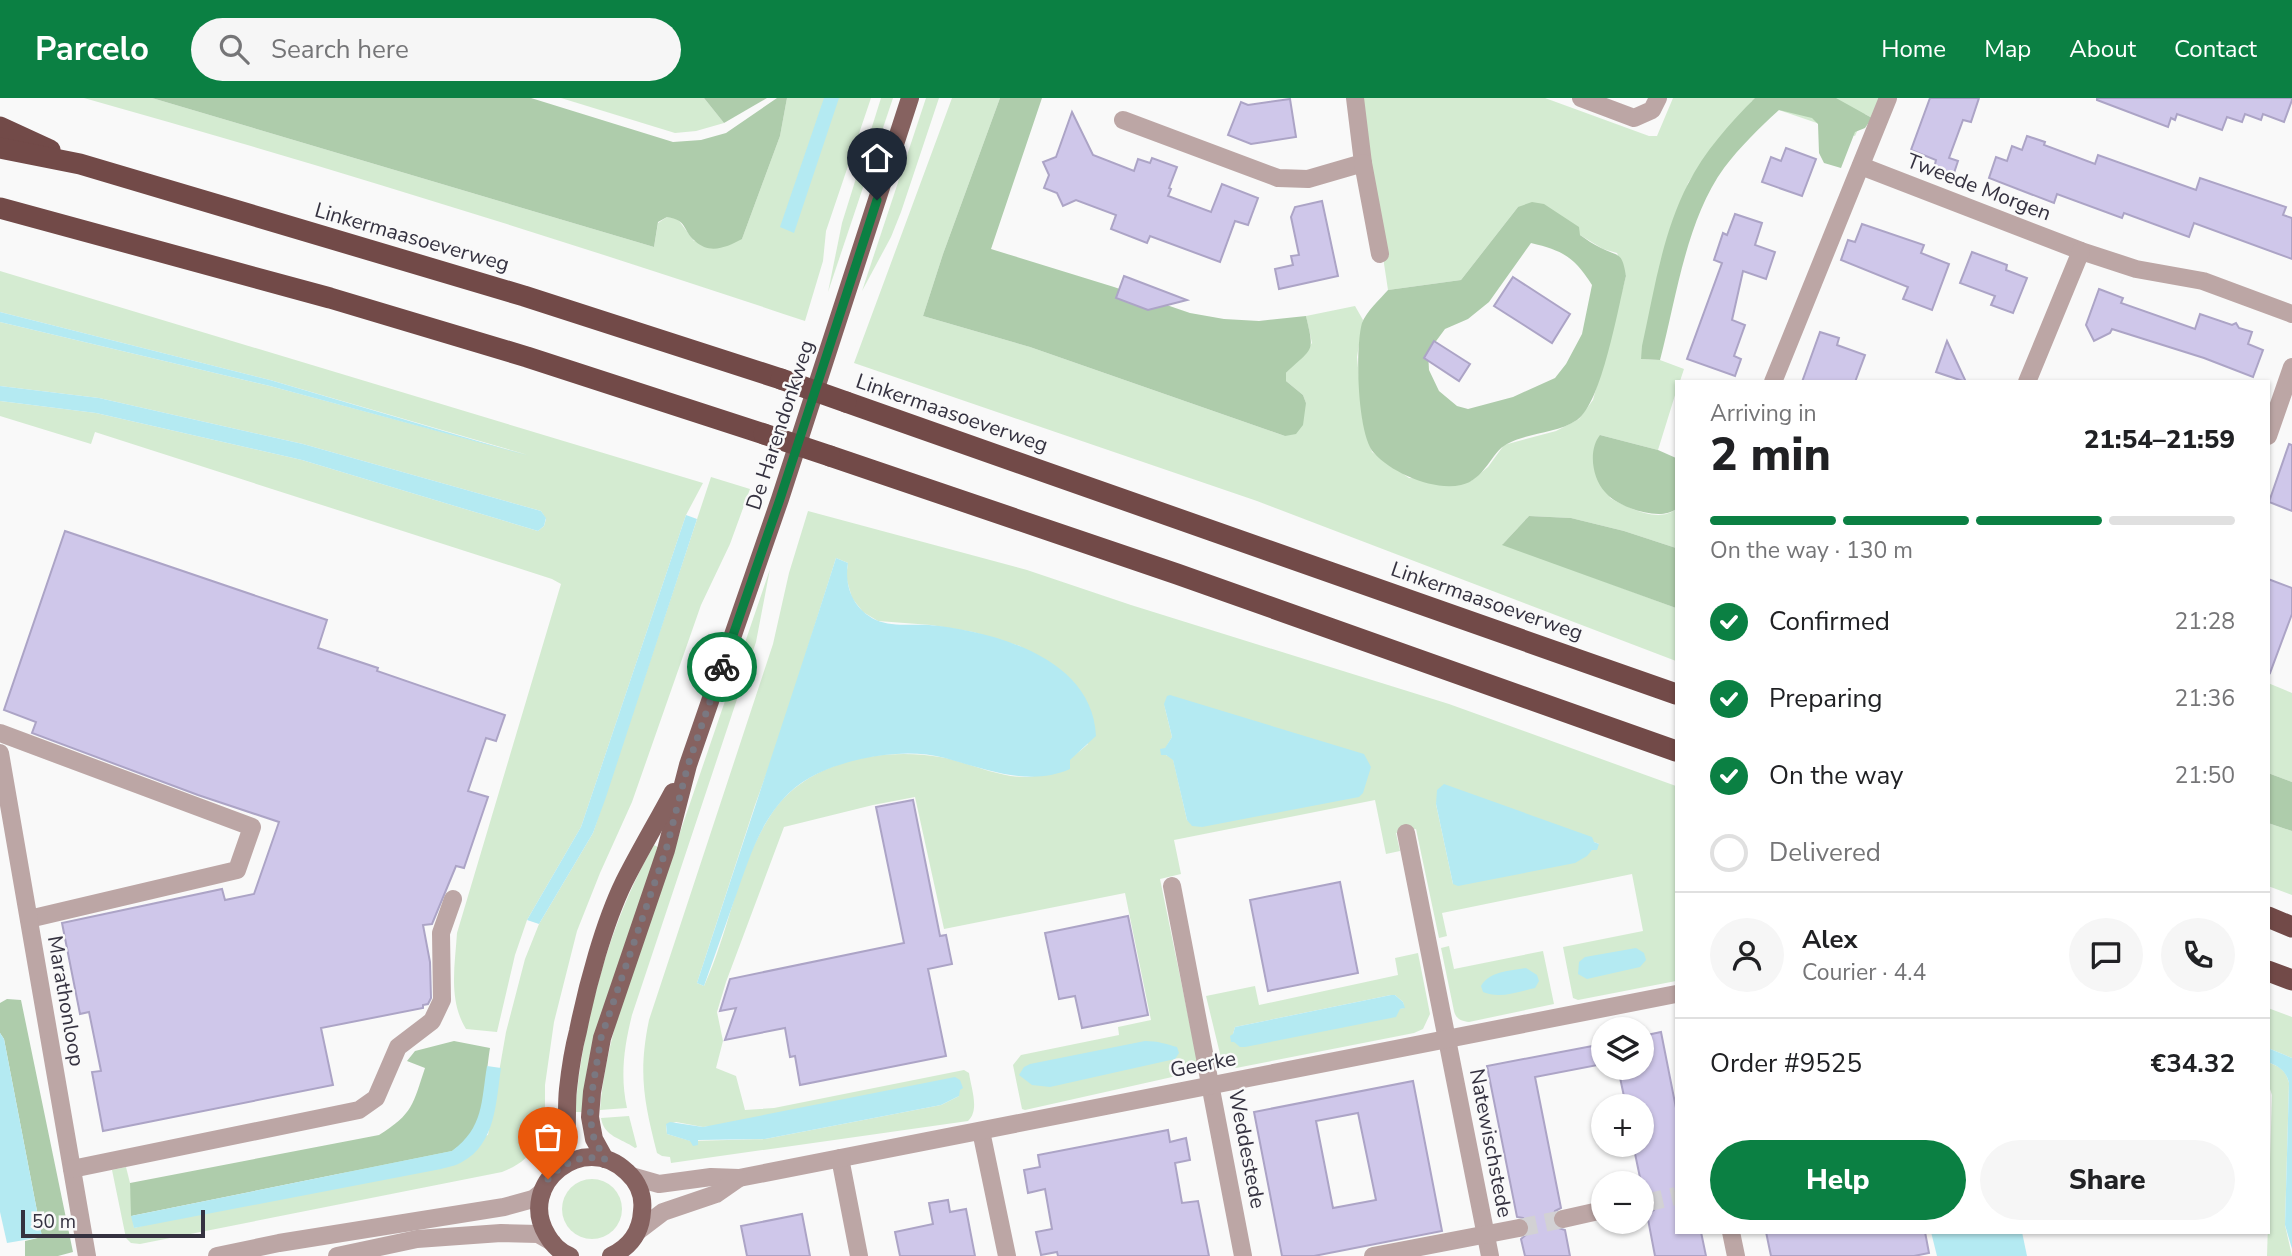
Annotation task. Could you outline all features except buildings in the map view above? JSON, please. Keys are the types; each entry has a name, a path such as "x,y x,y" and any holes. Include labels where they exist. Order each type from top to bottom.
{"highway":[{"path":"0,127 80,164"},
{"name":"Linkermaasoeverweg","path":"0,148 80,164 524,296 782,379 1675,694"},
{"path":"0,208 343,302 527,357 1177,574 1675,751"},
{"path":"2270,918 2292,927"},
{"path":"2270,972 2292,980"}],"main road":[{"name":"De Harendonkweg","path":"605,1159 594,1139 590,1117 601,1038 666,850 688,765 780,499 910,98"},
{"name":"De Harendonkweg","path":"558,1168 565,1155 568,1090 576,1040 602,941 623,883 688,765"},
{"path":"570,1256 552,1242 540,1218 542,1192 548,1179 558,1168 582,1157 605,1159 621,1167 640,1190 643,1206 633,1243 611,1256"}],"street":[{"path":"1355,98 1363,163 1380,254"},
{"path":"1581,98 1634,118 1651,110 1658,98"},
{"path":"1774,380 1888,98"},
{"path":"1124,120 1278,178 1308,179 1363,163"},
{"name":"Tweede Morgen","path":"1861,166 2081,251 2136,269 2203,281 2292,314"},
{"path":"2028,380 2081,251"},
{"path":"2270,430 2292,367"},
{"path":"0,733 252,827 237,870 29,919"},
{"name":"Marathonloop","path":"0,753 87,1256"},
{"name":"Natewischstede","path":"1406,833 1490,1256"},
{"name":"Weddestede","path":"1172,886 1244,1256"},
{"path":"72,1169 359,1110 376,1098 398,1047 432,1021 442,1000 442,933 453,899"},
{"name":"Geerke","path":"631,1176 659,1184 711,1177 739,1178 1675,993"},
{"path":"981,1130 1007,1256"},
{"path":"840,1158 859,1256"},
{"name":"Geerke","path":"633,1243 663,1212 716,1194 739,1178"},
{"path":"217,1256 281,1249 504,1207 533,1199 542,1192"},
{"path":"1563,1219 1591,1213"},
{"path":"1373,1256 1519,1228"},
{"path":"337,1256 417,1239 501,1233 538,1234 552,1242"},
{"path":"1731,1234 1735,1256"}],"green space":[{"path":"84,98 152,98 654,247 658,223 667,217 677,218 694,241 742,239 780,136 787,98 871,98 826,231 823,261 805,321 446,205"},
{"path":"152,98 531,98 673,142 701,140 726,133 777,98 787,98 780,136 742,239 713,249 695,241 682,223 674,218 667,217 658,222 654,247"},
{"path":"561,98 704,98 724,123 696,131 675,133"},
{"path":"704,98 767,98 724,123"},
{"path":"881,98 893,98 828,292 842,223"},
{"path":"926,98 939,98 901,212 862,291"},
{"path":"952,98 1000,98 923,316 1030,347 1285,436 1306,403 1303,395 1286,381 1286,373 1312,343 1306,316 1355,306 1363,320 1357,357 1363,422 1372,452 1409,478 1471,481 1488,467 1504,445 1556,431 1579,419 1593,400 1626,276 1617,253 1603,249 1580,235 1518,207 1461,280 1388,290 1359,98 1545,98 1649,136 1657,136 1673,98 1880,98 1872,118 1865,114 1855,136 1752,101 1711,149 1688,183 1641,359 1660,360 1684,369 1680,380 1675,380 1675,395 1658,450 1600,435 1610,498 1652,514 1661,515 1675,510 1675,548 1571,518 1529,516 1503,544 1675,608 1675,661 1257,501 854,363"},
{"path":"1000,98 1042,98 991,249 1190,313 1259,321 1306,316 1310,349 1286,373 1286,381 1303,395 1306,403 1303,425 1296,434 1285,436 1030,347 923,316"},
{"path":"1755,98 1836,98 1872,118 1865,128 1855,132 1841,168 1824,163 1819,153 1818,124 1812,118 1779,110 1750,138 1724,168 1700,211 1684,261 1660,360 1641,359 1660,263 1679,203 1694,172 1710,149"},
{"path":"1532,202 1544,204 1579,227 1580,235 1616,254 1623,263 1626,276 1608,353 1594,395 1577,420 1569,425 1507,444 1476,478 1469,482 1450,486 1414,479 1382,460 1368,443 1359,390 1362,323 1388,290 1461,280 1518,207","holes":["1531,243 1567,256 1592,285 1582,334 1555,378 1513,397 1468,409 1457,406 1439,391 1429,370 1428,352 1445,329 1468,319 1489,302"]},
{"path":"0,271 703,483 686,515 581,827 527,920 515,955 497,1032 466,1029 460,1018 454,982 457,933 561,584 95,432 91,444 0,416 0,401 96,413 302,460 538,531 544,526 546,519 541,511 303,444 99,398 0,386 0,322 270,386 528,455 270,380 0,312"},
{"path":"1600,435 1658,450 1675,458 1675,510 1669,513 1650,513 1611,498 1601,486 1595,472 1593,456"},
{"path":"711,477 750,489 730,544 701,605 632,802 577,931 554,1022 545,1085 545,1108 540,1108 536,1140 529,1155 514,1167 502,1172 140,1244 131,1243 126,1238 112,1170 126,1167 134,1228 488,1135 506,1032 525,959 539,924 593,833"},
{"path":"808,511 1027,570 1449,704 1675,786 1675,981 1578,1000 1573,998 1563,947 1643,931 1632,874 1442,913 1447,936 1439,938 1416,829 1396,833 1400,851 1386,854 1375,800 1174,840 1181,874 1160,879 1197,1059 1195,1067 1190,1073 1025,1110 1022,1109 1013,1065 1021,1055 1119,1035 1118,1027 1151,1020 1125,893 944,929 915,797 784,827 717,1012 723,1041 716,1068 736,1076 745,1110 774,1108 964,1070 969,1073 973,1092 972,1116 968,1121 671,1163 670,1157 657,1153 646,1102 643,1072 649,1020 773,644 789,573","holes":["836,558 848,563 846,577 852,598 863,612 878,621 931,625 973,632 1020,646 1088,744 1051,769 1028,777 1006,775 940,757 894,754 847,762 805,781 787,795 760,833 750,854 704,986 697,983","1164,704 1202,827 1187,820 1173,759 1166,755 1165,749 1172,737","1438,798 1594,842 1599,844 1592,850 1453,884 1436,804","959,1096 941,1105 765,1139 691,1141 667,1134 666,1125 676,1122 703,1127"]},
{"path":"1529,516 1571,518 1675,548 1675,608 1502,545"},
{"path":"770,569 756,642 632,1015 624,1062 627,1108 600,1110 603,1081 624,996"},
{"path":"2270,684 2292,693 2292,782 2270,774"},
{"path":"2270,774 2292,782 2292,831 2270,824"},
{"path":"2270,824 2292,831 2292,895 2270,887"},
{"path":"654,845 658,847 595,1035 582,1112 575,1112 584,1044 601,974 624,906"},
{"path":"1449,946 1454,969 1543,951 1554,1004 1469,1022 1459,1019 1454,1011 1441,948"},
{"path":"1418,953 1430,1014 1423,1029 1236,1068 1222,1062 1206,996 1255,986 1259,1005 1398,975 1395,958","holes":["1395,995 1403,1002 1404,1008 1233,1034 1235,1027"]},
{"path":"7,999 21,1000 73,1252 58,1256 25,1256 25,1241 42,1237 4,1039 0,1033 0,1003"},
{"path":"2270,1009 2292,1017 2292,1058 2270,1049"},
{"path":"454,1041 490,1048 483,1103 477,1124 469,1138 452,1151 131,1216 130,1183 379,1135 399,1121 418,1091 425,1068 407,1061 415,1051"},
{"path":"2270,1063 2282,1070 2289,1083 2285,1225 2292,1256 2267,1256 2268,1234 2270,1234"},
{"path":"629,1116 637,1147 635,1148 609,1133 601,1118"},
{"path":"586,1179 598,1179 617,1192 622,1209 620,1221 609,1234 598,1239 586,1239 567,1226 562,1215 562,1203 575,1184"}],"water":[{"path":"824,98 839,98 794,233 780,227"},
{"path":"0,312 270,380 529,456 270,386 0,322"},
{"path":"0,386 99,398 303,444 541,511 546,518 544,526 538,531 302,460 96,413 0,401"},
{"path":"686,515 697,519 593,833 539,924 527,920 581,827"},
{"path":"836,558 848,563 847,580 856,603 876,620 955,628 982,634 1010,642 1059,668 1078,687 1091,709 1096,736 1070,760 1070,769 1054,774 1007,774 935,756 903,754 851,761 805,781 779,804 762,830 744,872 704,986 697,983"},
{"path":"1170,695 1364,754 1371,767 1363,793 1359,797 1202,827 1192,826 1187,820 1173,760 1161,755 1160,749 1165,748 1172,737 1164,704"},
{"path":"1444,784 1592,837 1594,842 1599,844 1597,850 1592,850 1575,863 1458,886 1453,884 1436,804 1437,790"},
{"path":"1636,948 1644,953 1646,960 1640,967 1587,979 1578,974 1579,962 1585,957"},
{"path":"1526,968 1537,975 1539,981 1535,988 1502,995 1483,992 1481,986 1489,977 1500,972"},
{"path":"1391,995 1403,1002 1405,1008 1400,1009 1396,1017 1245,1047 1231,1042 1230,1036 1235,1027"},
{"path":"0,1033 4,1039 42,1237 7,1243 0,1212"},
{"path":"1145,1041 1177,1047 1179,1053 1175,1059 1050,1087 1032,1085 1019,1075 1024,1067 1030,1064"},
{"path":"2270,1049 2292,1058 2292,1249 2285,1225 2289,1083 2286,1075 2270,1063"},
{"path":"487,1066 501,1068 492,1121 482,1144 460,1163 441,1169 134,1228 131,1216 452,1151 476,1123"},
{"path":"955,1077 960,1080 963,1088 959,1096 941,1105 765,1139 698,1140 698,1145 693,1146 690,1141 667,1134 666,1124 670,1122 703,1127"},
{"path":"1932,1234 2022,1234 2027,1256 1937,1256"}],"tunnel":[{"path":"1654,1201 1675,1196"},
{"path":"1519,1228 1563,1219"}],"way so far":[{"path":"548,1179 558,1168 582,1157 605,1159 594,1139 590,1117 601,1038 666,850 688,765 722,667"}],"route":[{"path":"722,667 780,499 877,200"}]}
